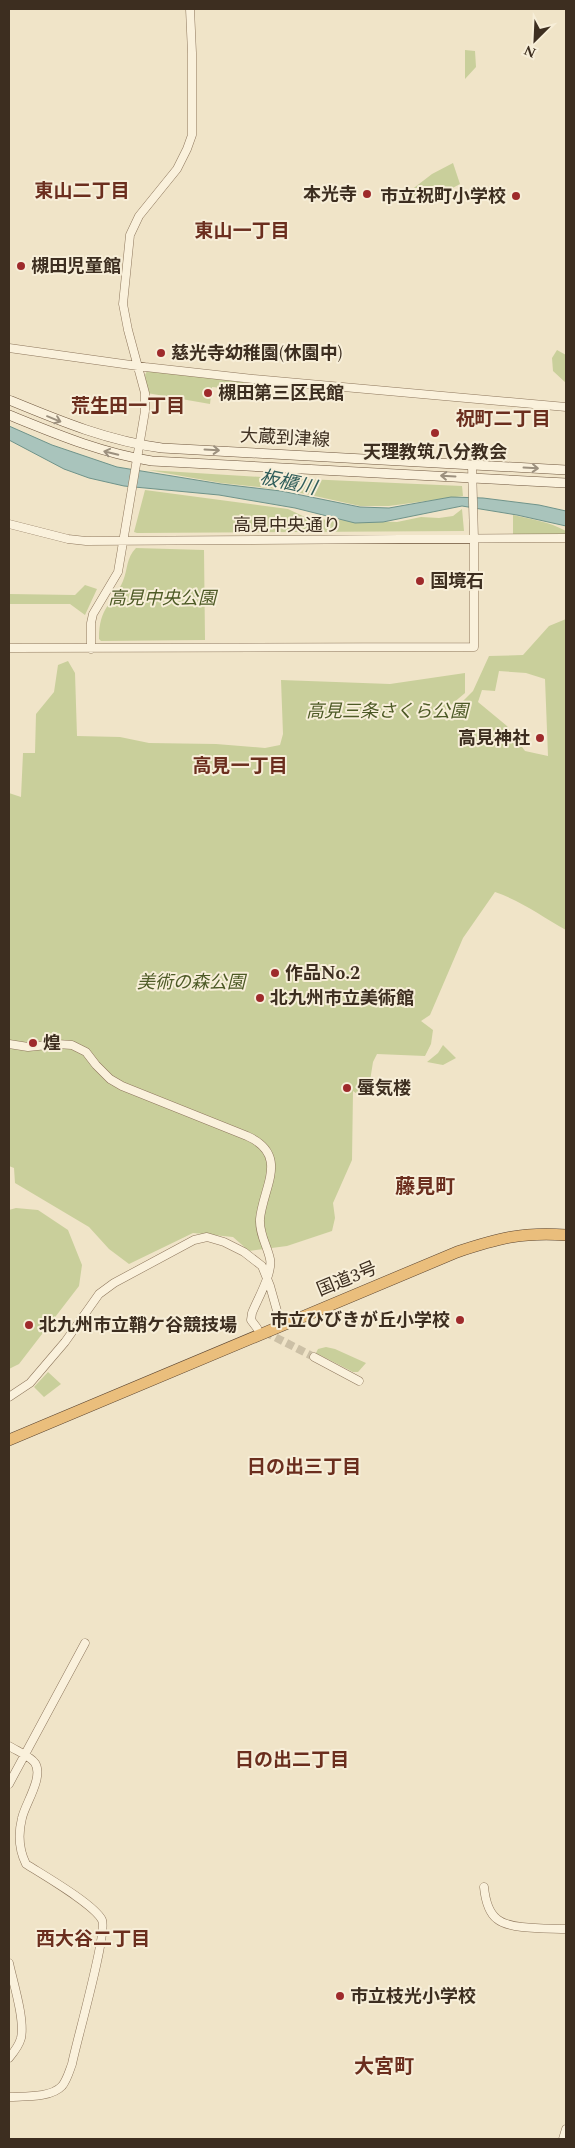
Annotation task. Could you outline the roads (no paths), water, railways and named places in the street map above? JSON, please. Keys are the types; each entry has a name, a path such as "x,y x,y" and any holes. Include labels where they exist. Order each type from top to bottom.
{"highway":[{"name":"国道3号","path":"9,1440 281,1325 498,1238 524,1234 566,1242"},
{"name":"国道3号","path":"9,1447 454,1261 499,1245 566,1235"}],"main road":[{"name":"大蔵到津線","path":"9,400 87,432 138,445 162,448 566,470"},
{"name":"大蔵到津線","path":"9,415 81,444 137,459 566,483"}],"street":[{"path":"91,649 93,614 118,572 145,411 144,393 123,304 130,235 140,216 178,168 188,149 192,135 190,9"},
{"path":"9,348 137,366 252,379 566,407"},
{"path":"9,648 474,647 472,465"},
{"name":"高見中央通り","path":"9,524 77,540 566,538"},
{"path":"9,1044 28,1047 57,1044 72,1045 86,1052 110,1079 122,1086 254,1139 271,1159 272,1173 260,1219 261,1234 271,1260 271,1268 252,1313 251,1320 257,1328"},
{"path":"9,1396 30,1383 65,1342 99,1294 114,1283 194,1240 207,1237 224,1242 244,1252 262,1266 281,1325"},
{"path":"314,1357 359,1381"},
{"path":"9,1784 86,1643"},
{"path":"9,1746 35,1762 38,1771 33,1792 22,1817 21,1855 26,1864 86,1904 101,1917 104,1923 104,1932 72,2064 65,2081 60,2088 49,2092 9,2097"},
{"path":"484,1887 485,1897 496,1919 518,1925 566,1929"},
{"path":"9,1963 19,2011 21,2037 16,2050 9,2058"},
{"path":"563,2139 566,2129"}],"water":[{"path":"9,426 52,445 117,467 221,484 281,491 360,507 389,508 451,497 483,498 539,505 566,511 566,526 517,515 462,506 383,522 355,523 295,508 219,495 124,486 89,478 64,469 9,440"}],"tunnel":[{"path":"265,1332 314,1357"}],"place":[{"name":"本光寺","path":"367,194"},
{"name":"市立祝町小学校","path":"516,196"},
{"name":"槻田児童館","path":"21,266"},
{"name":"慈光寺幼稚園(休園中)","path":"161,353"},
{"name":"槻田第三区民館","path":"208,393"},
{"name":"天理教筑八分教会","path":"435,433"},
{"name":"国境石","path":"420,581"},
{"name":"高見神社","path":"540,738"},
{"name":"作品No.2","path":"275,973"},
{"name":"北九州市立美術館","path":"260,998"},
{"name":"煌","path":"33,1043"},
{"name":"蜃気楼","path":"347,1088"},
{"name":"市立ひびきが丘小学校","path":"460,1320"},
{"name":"北九州市立鞘ケ谷競技場","path":"29,1325"},
{"name":"市立枝光小学校","path":"340,1996"}],"district":[{"name":"東山二丁目","path":"82,191"},
{"name":"東山一丁目","path":"242,231"},
{"name":"荒生田一丁目","path":"128,406"},
{"name":"祝町二丁目","path":"503,419"},
{"name":"高見一丁目","path":"240,766"},
{"name":"藤見町","path":"425,1187"},
{"name":"日の出三丁目","path":"304,1467"},
{"name":"日の出二丁目","path":"292,1760"},
{"name":"西大谷二丁目","path":"93,1939"},
{"name":"大宮町","path":"384,2067"}],"water label":[{"name":"板櫃川","path":"288,483"}],"park label":[{"name":"高見中央公園","path":"162,598"},
{"name":"高見三条さくら公園","path":"387,711"},
{"name":"美術の森公園","path":"191,982"}]}
